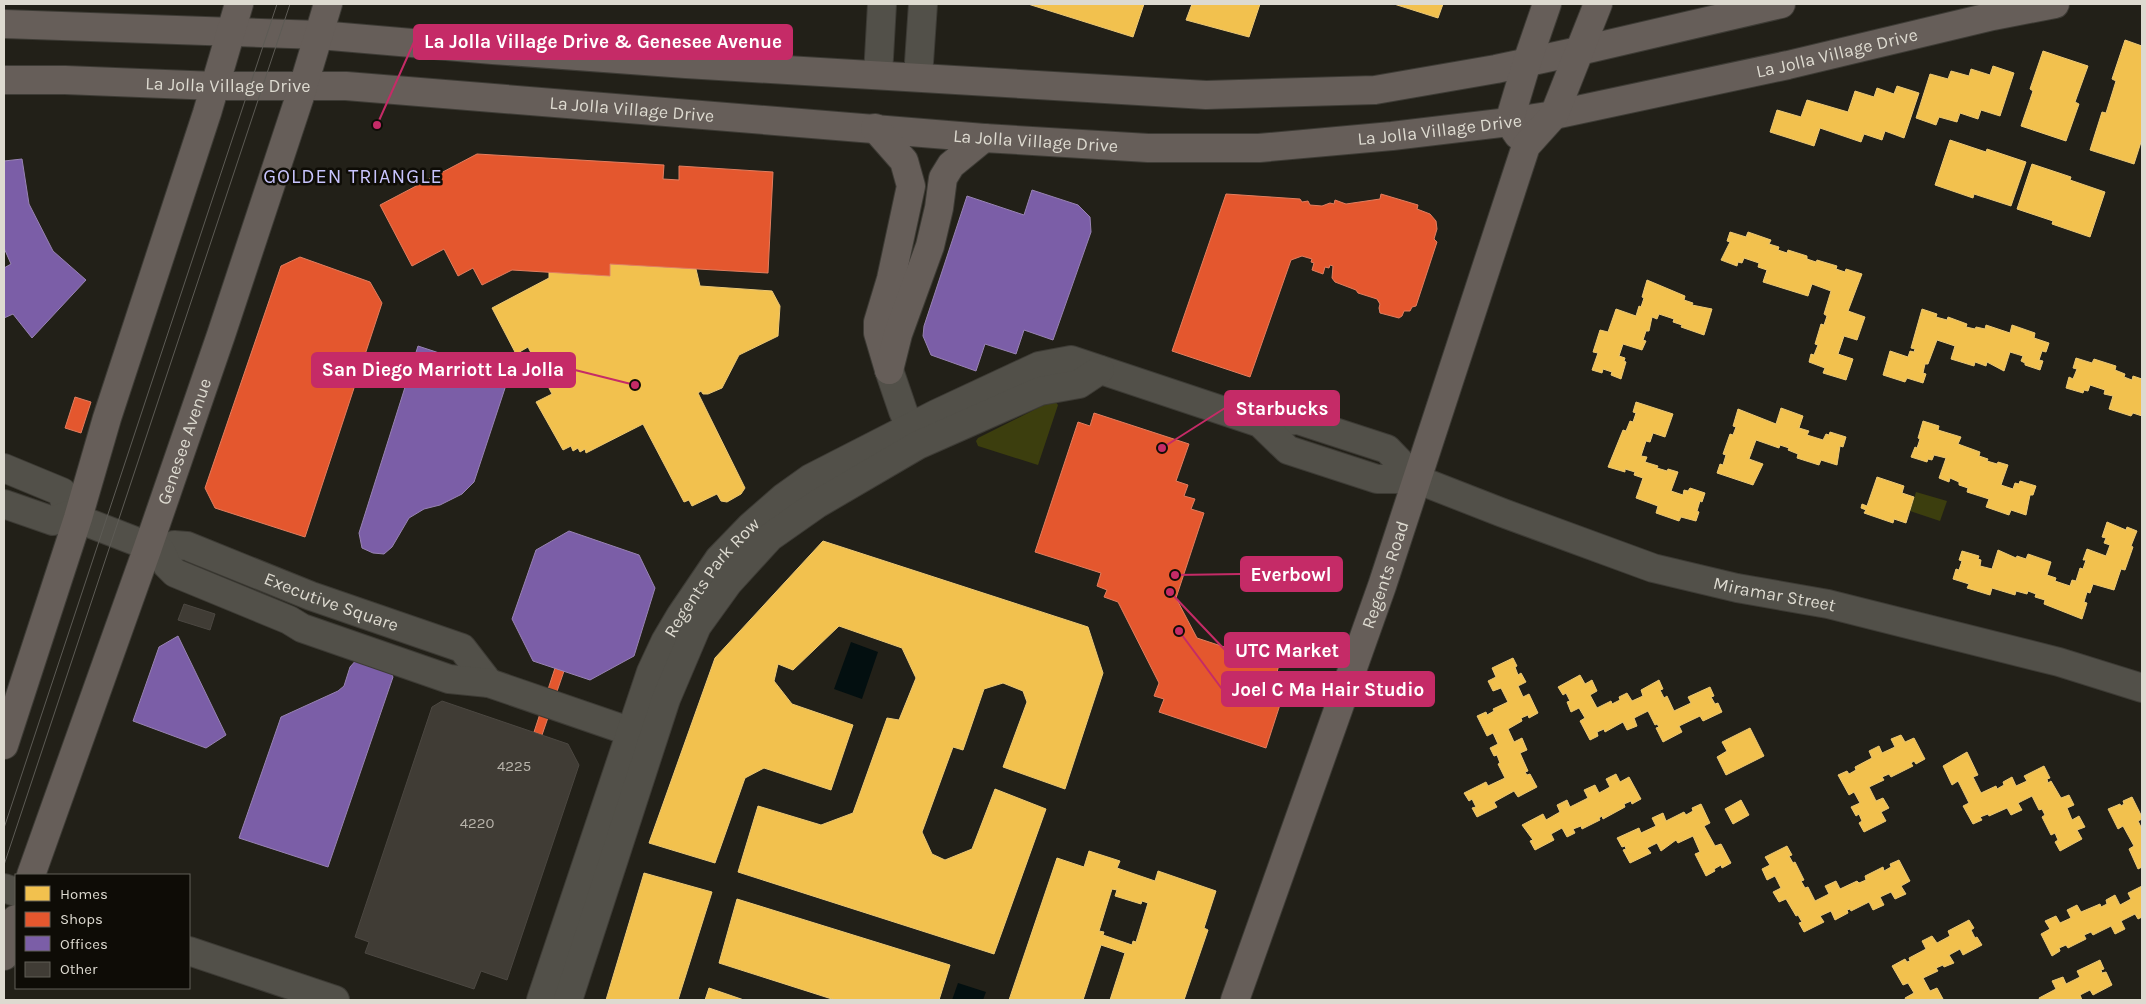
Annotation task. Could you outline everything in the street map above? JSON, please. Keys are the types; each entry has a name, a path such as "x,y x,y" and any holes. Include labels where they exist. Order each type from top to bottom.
{"main road":[{"path":"4,745 73,516 107,418 215,86 239,4"},
{"name":"Genesee Avenue","path":"31,874 155,549 328,4"},
{"path":"1526,146 1510,122 1527,62 1547,4"},
{"name":"Regents Road","path":"1235,1000 1382,586 1526,146 1554,114 1598,4"},
{"path":"4,24 319,35 591,58 1206,95 1375,90 1579,52 1781,4"},
{"name":"La Jolla Village Drive","path":"4,80 65,80 215,86 346,86 984,138 1148,148 1259,148 1510,122 1788,65 1994,16 2055,4"},
{"path":"875,128 904,161 910,186 891,279 878,322 878,333 889,370"},
{"path":"889,370 898,334 930,246 939,208 943,178 951,166 984,138"},
{"path":"4,956 15,921"}],"street":[{"path":"878,75 882,4"},
{"path":"918,78 923,4"},
{"name":"Regents Park Row","path":"541,1000 641,735 697,626 728,583 770,537 914,436 1039,366 1071,360 1260,423 1288,450 1377,479 1416,479"},
{"path":"889,370 914,436"},
{"path":"4,468 62,492 73,516"},
{"name":"Miramar Street","path":"1416,479 1654,568 1737,588 1828,604 2059,662 2142,688"},
{"path":"4,504 54,521 73,516 155,549"},
{"name":"Executive Square","path":"489,683 462,648 311,596 187,546 174,545 155,549 174,573 289,620 302,628 449,679 489,683 641,735"},
{"path":"302,628 311,596"},
{"path":"413,667 423,634"},
{"name":"Regents Park Row","path":"568,1000 641,735"},
{"path":"190,951 335,1000"}],"shaded area":[{"path":"1055,401 1058,405 1038,465 978,446 976,441 978,438"},
{"path":"1916,492 1947,501 1940,521 1910,511"},
{"path":"851,642 878,652 862,699 834,689"},
{"path":"958,983 986,992 983,1000 952,1000"}],"building: Homes":[{"path":"1028,4 1144,4 1133,37"},
{"path":"1192,4 1260,4 1249,37 1186,20"},
{"path":"1394,4 1443,4 1438,18"},
{"path":"2125,40 2142,46 2142,139 2134,164 2090,150 2102,112 2106,113 2116,81 2112,79"},
{"path":"2043,51 2088,66 2075,102 2079,104 2066,141 2021,126 2033,91 2030,89"},
{"path":"1993,66 2014,73 2000,116 1981,110 1978,119 1960,113 1957,122 1939,117 1936,125 1916,118 1930,74 1948,79 1951,71 1969,76 1971,69 1990,75"},
{"path":"1897,86 1919,93 1904,138 1885,131 1882,140 1864,134 1861,142 1820,128 1814,146 1770,132 1777,110 1801,117 1807,100 1848,112 1855,91 1874,97 1877,88 1894,94"},
{"path":"1950,140 1986,152 1987,149 2026,162 2011,206 1974,194 1973,198 1935,185"},
{"path":"2032,164 2071,177 2070,180 2105,192 2090,237 2052,224 2053,221 2017,209"},
{"path":"1730,232 1746,237 1748,232 1771,240 1769,244 1779,247 1778,250 1787,253 1788,250 1807,256 1807,259 1837,266 1836,269 1845,272 1846,269 1862,274 1848,311 1865,317 1857,340 1844,336 1838,354 1853,359 1846,380 1823,373 1825,368 1809,362 1811,354 1814,355 1818,345 1815,344 1821,324 1824,325 1827,316 1824,314 1831,291 1812,284 1808,296 1763,282 1767,270 1758,267 1759,263 1744,258 1742,263 1738,262 1737,266 1721,260 1730,242 1727,241"},
{"path":"610,264 696,269 700,286 772,291 780,306 778,336 739,355 722,388 708,394 703,394 701,391 698,393 745,488 741,494 727,502 721,501 717,494 692,506 689,500 684,502 643,424 586,453 585,449 580,452 578,448 573,451 571,446 563,450 536,402 552,394 528,347 516,354 492,308 549,278 549,272 610,276"},
{"path":"1647,280 1685,296 1684,300 1693,303 1692,305 1712,309 1704,335 1681,327 1682,325 1673,322 1674,319 1659,314 1657,319 1652,317 1649,331 1646,331 1643,340 1646,341 1642,350 1623,344 1619,356 1625,358 1624,361 1626,362 1621,379 1611,375 1612,372 1603,369 1602,373 1592,370 1598,353 1593,352 1600,330 1608,332 1616,309 1636,316 1644,298 1642,297"},
{"path":"1922,309 1937,314 1936,317 1947,320 1948,317 1967,324 1966,327 1975,329 1976,327 1985,329 1986,325 2010,333 2012,325 2035,333 2034,338 2049,343 2046,352 2042,351 2039,360 2043,361 2040,370 2025,365 2021,361 2023,356 2010,352 2004,371 1987,362 1986,366 1975,362 1974,366 1951,359 1955,346 1937,340 1928,364 1925,364 1923,373 1926,374 1923,383 1907,378 1905,382 1883,375 1890,351 1908,357 1910,351 1914,352 1915,349 1911,348"},
{"path":"2076,358 2092,363 2094,359 2116,366 2115,370 2125,374 2124,377 2132,380 2133,376 2142,379 2142,416 2133,413 2131,416 2109,409 2113,396 2104,394 2105,390 2090,385 2088,391 2084,390 2083,393 2066,388 2069,377 2073,379 2077,369 2073,368"},
{"path":"1636,402 1673,414 1665,437 1653,433 1650,442 1646,441 1641,456 1647,457 1645,462 1658,466 1657,468 1678,472 1671,491 1683,495 1684,490 1688,491 1690,488 1705,493 1702,502 1700,501 1696,521 1681,517 1679,521 1656,513 1658,506 1636,498 1643,478 1634,475 1635,472 1625,469 1625,472 1608,467 1623,430 1626,431 1630,421 1633,422 1636,413 1633,412"},
{"path":"1781,408 1803,416 1799,428 1809,431 1807,435 1823,440 1826,434 1829,435 1830,432 1846,437 1843,447 1840,446 1837,465 1821,460 1819,465 1797,458 1798,454 1788,450 1789,448 1780,445 1779,448 1756,440 1749,459 1763,464 1753,485 1717,473 1720,464 1723,465 1726,455 1723,454 1730,434 1733,435 1736,427 1733,426 1738,409 1776,424"},
{"path":"1923,421 1939,426 1938,430 1961,437 1958,444 1980,452 1979,456 1988,459 1987,461 2008,465 2001,485 2013,489 2015,483 2019,484 2020,481 2036,486 2033,495 2030,495 2026,515 2011,510 2009,515 1986,507 1989,499 1967,492 1968,488 1959,485 1959,482 1950,478 1949,482 1939,478 1946,458 1934,455 1932,460 1928,459 1927,462 1911,457 1920,439 1918,438"},
{"path":"1877,477 1904,486 1902,493 1914,497 1906,523 1894,519 1893,523 1864,513 1866,510 1861,508 1862,504 1867,506"},
{"path":"2107,522 2126,530 2127,527 2137,531 2131,546 2133,547 2125,570 2121,569 2114,590 2093,584 2090,593 2087,592 2084,602 2087,603 2082,619 2044,604 2045,600 2035,597 2036,594 2028,591 2027,594 2016,591 2015,595 1992,588 1990,595 1967,588 1969,584 1953,579 1956,569 1959,570 1962,561 1959,560 1962,551 1979,556 1978,559 1981,560 1980,566 1992,569 1998,550 2016,558 2017,556 2026,559 2028,554 2051,562 2047,575 2056,578 2055,581 2070,586 2072,580 2076,581 2080,568 2083,569 2086,560 2083,560 2087,549 2106,556 2110,545 2104,543 2106,538 2102,537"},
{"path":"823,541 1088,627 1103,673 1065,789 1003,767 1027,702 1023,691 1003,683 984,689 963,750 953,747 922,832 932,854 945,860 972,849 995,789 1046,809 994,954 738,872 758,806 821,825 853,813 887,718 899,720 916,678 902,648 839,626 793,670 778,664 774,681 792,704 853,725 831,790 764,768 745,778 715,863 649,843 715,658"},
{"path":"1513,658 1517,666 1515,667 1518,675 1521,673 1526,682 1518,686 1523,697 1529,694 1538,713 1529,718 1528,715 1521,718 1522,721 1508,729 1514,742 1522,738 1527,750 1520,753 1528,771 1525,772 1527,775 1530,774 1537,787 1518,797 1514,791 1494,802 1497,807 1477,817 1472,808 1476,807 1472,799 1469,801 1464,793 1486,782 1488,786 1505,778 1498,764 1500,763 1497,755 1494,756 1490,748 1498,744 1493,733 1487,736 1477,716 1486,712 1487,715 1494,711 1493,709 1508,702 1501,688 1493,691 1488,681 1496,677 1492,668"},
{"path":"1580,675 1585,684 1592,680 1597,691 1590,695 1597,708 1611,701 1612,704 1620,700 1619,697 1627,693 1632,701 1643,696 1641,690 1659,680 1663,689 1660,690 1664,698 1667,696 1674,711 1691,703 1688,697 1710,687 1714,696 1711,697 1715,704 1718,703 1722,712 1703,721 1700,716 1679,726 1682,732 1663,742 1656,728 1659,727 1657,724 1655,725 1648,711 1634,718 1637,726 1627,730 1623,722 1605,732 1604,729 1597,732 1598,736 1590,740 1580,721 1585,718 1579,708 1571,712 1567,702 1570,701 1566,693 1563,695 1558,687"},
{"path":"1750,728 1764,756 1726,775 1717,757 1727,751 1722,742"},
{"path":"1901,735 1905,742 1914,738 1925,759 1916,764 1914,761 1911,763 1913,766 1891,777 1889,774 1882,777 1884,780 1869,787 1876,801 1883,798 1889,808 1881,812 1886,821 1864,832 1859,823 1862,821 1859,814 1856,816 1851,807 1860,803 1854,792 1849,795 1838,775 1847,771 1849,774 1856,770 1855,767 1872,758 1869,751 1879,746 1882,753 1895,747 1891,739"},
{"path":"1967,752 1978,775 1973,777 1981,793 1996,786 1997,789 2004,785 2003,782 2012,777 2016,786 2027,781 2024,776 2044,766 2050,778 2047,779 2048,783 2051,781 2061,798 2069,795 2074,805 2067,808 2072,820 2079,816 2085,827 2077,830 2082,839 2060,851 2055,842 2058,840 2055,833 2051,835 2042,817 2045,815 2042,809 2039,810 2032,796 2018,803 2022,810 2011,815 2007,808 1989,816 1988,814 1980,817 1982,820 1973,824 1963,806 1969,803 1958,781 1952,785 1943,766"},
{"path":"1616,774 1620,782 1629,777 1641,799 1632,804 1631,801 1624,804 1625,807 1603,819 1602,816 1599,818 1600,820 1582,829 1581,826 1573,829 1575,833 1567,837 1562,828 1551,834 1554,840 1535,850 1530,841 1533,840 1522,825 1543,814 1546,820 1560,812 1557,805 1567,800 1570,807 1588,798 1584,790 1595,785 1599,793 1610,787 1606,779"},
{"path":"2132,797 2142,817 2138,821 2142,829 2142,867 2138,869 2129,849 2134,846 2123,826 2118,829 2108,809 2120,804 2121,806 2124,804 2123,801"},
{"path":"1741,800 1749,815 1733,824 1725,809"},
{"path":"1701,804 1710,823 1704,826 1715,846 1721,844 1731,863 1722,868 1721,865 1706,876 1695,854 1700,852 1693,836 1678,843 1676,840 1661,851 1657,843 1647,848 1651,853 1630,863 1623,850 1626,849 1625,846 1622,847 1617,838 1639,828 1641,833 1656,826 1652,818 1663,813 1666,821 1684,812 1686,815 1693,811 1692,808"},
{"path":"1787,846 1792,855 1789,856 1793,863 1795,862 1804,880 1801,881 1805,888 1808,887 1815,901 1829,894 1825,886 1836,881 1840,889 1857,881 1859,883 1866,880 1865,876 1883,867 1884,871 1891,867 1890,864 1899,860 1910,881 1901,886 1906,894 1895,899 1891,892 1880,897 1884,905 1873,910 1869,902 1851,911 1850,909 1847,910 1848,913 1835,920 1831,911 1820,916 1824,922 1804,932 1799,923 1802,922 1786,899 1779,902 1773,892 1781,888 1775,876 1767,880 1762,869 1770,865 1765,857"},
{"path":"1089,851 1120,861 1117,868 1155,881 1158,871 1216,891 1204,928 1208,930 1184,1000 1110,1000 1125,953 1101,945 1083,1000 1009,1000 1057,858 1084,867","holes":["1112,889 1117,890 1115,896 1141,904 1142,901 1148,903 1136,942 1133,941 1132,945 1103,935 1104,932 1099,931"]},
{"path":"644,873 712,892 678,1000 606,1000"},
{"path":"2142,886 2142,917 2138,919 2135,914 2121,921 2125,929 2115,934 2111,926 2093,935 2091,932 2084,935 2086,939 2068,948 2066,945 2059,948 2060,951 2052,956 2041,934 2050,929 2045,921 2056,916 2060,923 2071,918 2067,910 2077,905 2081,912 2100,904 2101,907 2107,904 2106,900 2115,895 2120,905 2131,899 2128,893"},
{"path":"737,899 950,965 939,1000 835,1000 719,963"},
{"path":"1969,920 1974,928 1971,930 1975,938 1977,937 1982,945 1963,955 1960,949 1949,955 1954,963 1936,968 1938,971 1923,978 1930,991 1937,988 1943,999 1906,1000 1905,998 1914,993 1908,983 1903,985 1892,966 1905,959 1907,962 1910,961 1909,958 1926,949 1922,941 1932,936 1937,943 1950,936 1948,931"},
{"path":"2100,960 2104,969 2101,970 2102,973 2106,972 2112,985 2093,995 2090,990 2080,995 2082,1000 2040,1000 2039,998 2056,989 2052,981 2063,977 2066,984 2080,977 2077,971"},
{"path":"709,988 744,1000 705,1000"}],"building: Shops":[{"path":"477,154 664,165 663,179 679,180 679,166 773,172 768,273 610,264 610,276 512,270 482,285 473,268 458,276 444,249 412,266 380,205"},
{"path":"1226,194 1300,199 1302,202 1308,201 1310,205 1322,206 1330,203 1334,204 1335,200 1346,204 1380,199 1381,194 1418,205 1417,209 1430,214 1436,221 1437,229 1434,239 1437,242 1416,306 1412,307 1410,311 1404,311 1399,318 1380,313 1380,304 1377,299 1358,293 1356,290 1335,282 1332,278 1333,266 1325,267 1323,274 1312,270 1314,263 1311,262 1312,259 1302,256 1291,260 1250,377 1172,351"},
{"path":"300,257 370,282 382,303 305,537 215,508 205,488 281,266"},
{"path":"75,397 91,402 81,433 65,428"},
{"path":"1094,413 1189,444 1176,481 1188,485 1184,496 1195,499 1191,509 1204,513 1176,598 1197,638 1279,665 1275,679 1287,683 1266,748 1159,712 1164,699 1154,696 1159,683 1118,602 1104,597 1107,590 1097,586 1101,573 1035,552 1078,422 1090,426"},
{"path":"555,668 564,671 542,735 534,732"}],"building: Offices":[{"path":"22,159 29,204 53,251 86,280 32,338 13,314 4,318 4,268 11,264 4,248 4,161"},
{"path":"1032,190 1078,205 1090,217 1091,232 1053,340 1024,330 1016,354 985,344 976,371 931,355 923,336 924,326 967,196 1024,215"},
{"path":"418,346 509,376 474,482 462,494 440,505 424,509 409,518 392,547 384,554 373,553 362,548 359,533"},
{"path":"569,531 639,555 655,588 634,656 590,680 533,661 512,619 536,550"},
{"path":"178,636 226,735 206,748 133,721 159,647"},
{"path":"358,658 385,661 393,677 328,867 239,838 281,717 338,691 344,686 350,667"}],"building: Other":[{"path":"184,604 215,614 210,630 178,620"},
{"path":"442,701 568,744 579,765 507,980 481,971 474,989 365,953 369,942 355,937 432,707"}],"tram line":[{"path":"4,828 277,4"},
{"path":"4,865 290,4"}],"place":[{"name":"La Jolla Village Drive & Genesee Avenue","path":"377,125"},
{"name":"San Diego Marriott La Jolla","path":"635,385"},
{"name":"Starbucks","path":"1162,448"},
{"name":"Everbowl","path":"1175,575"},
{"name":"UTC Market","path":"1170,592"},
{"name":"Joel C Ma Hair Studio","path":"1179,631"}],"district":[{"name":"GOLDEN TRIANGLE","path":"353,176"}]}
